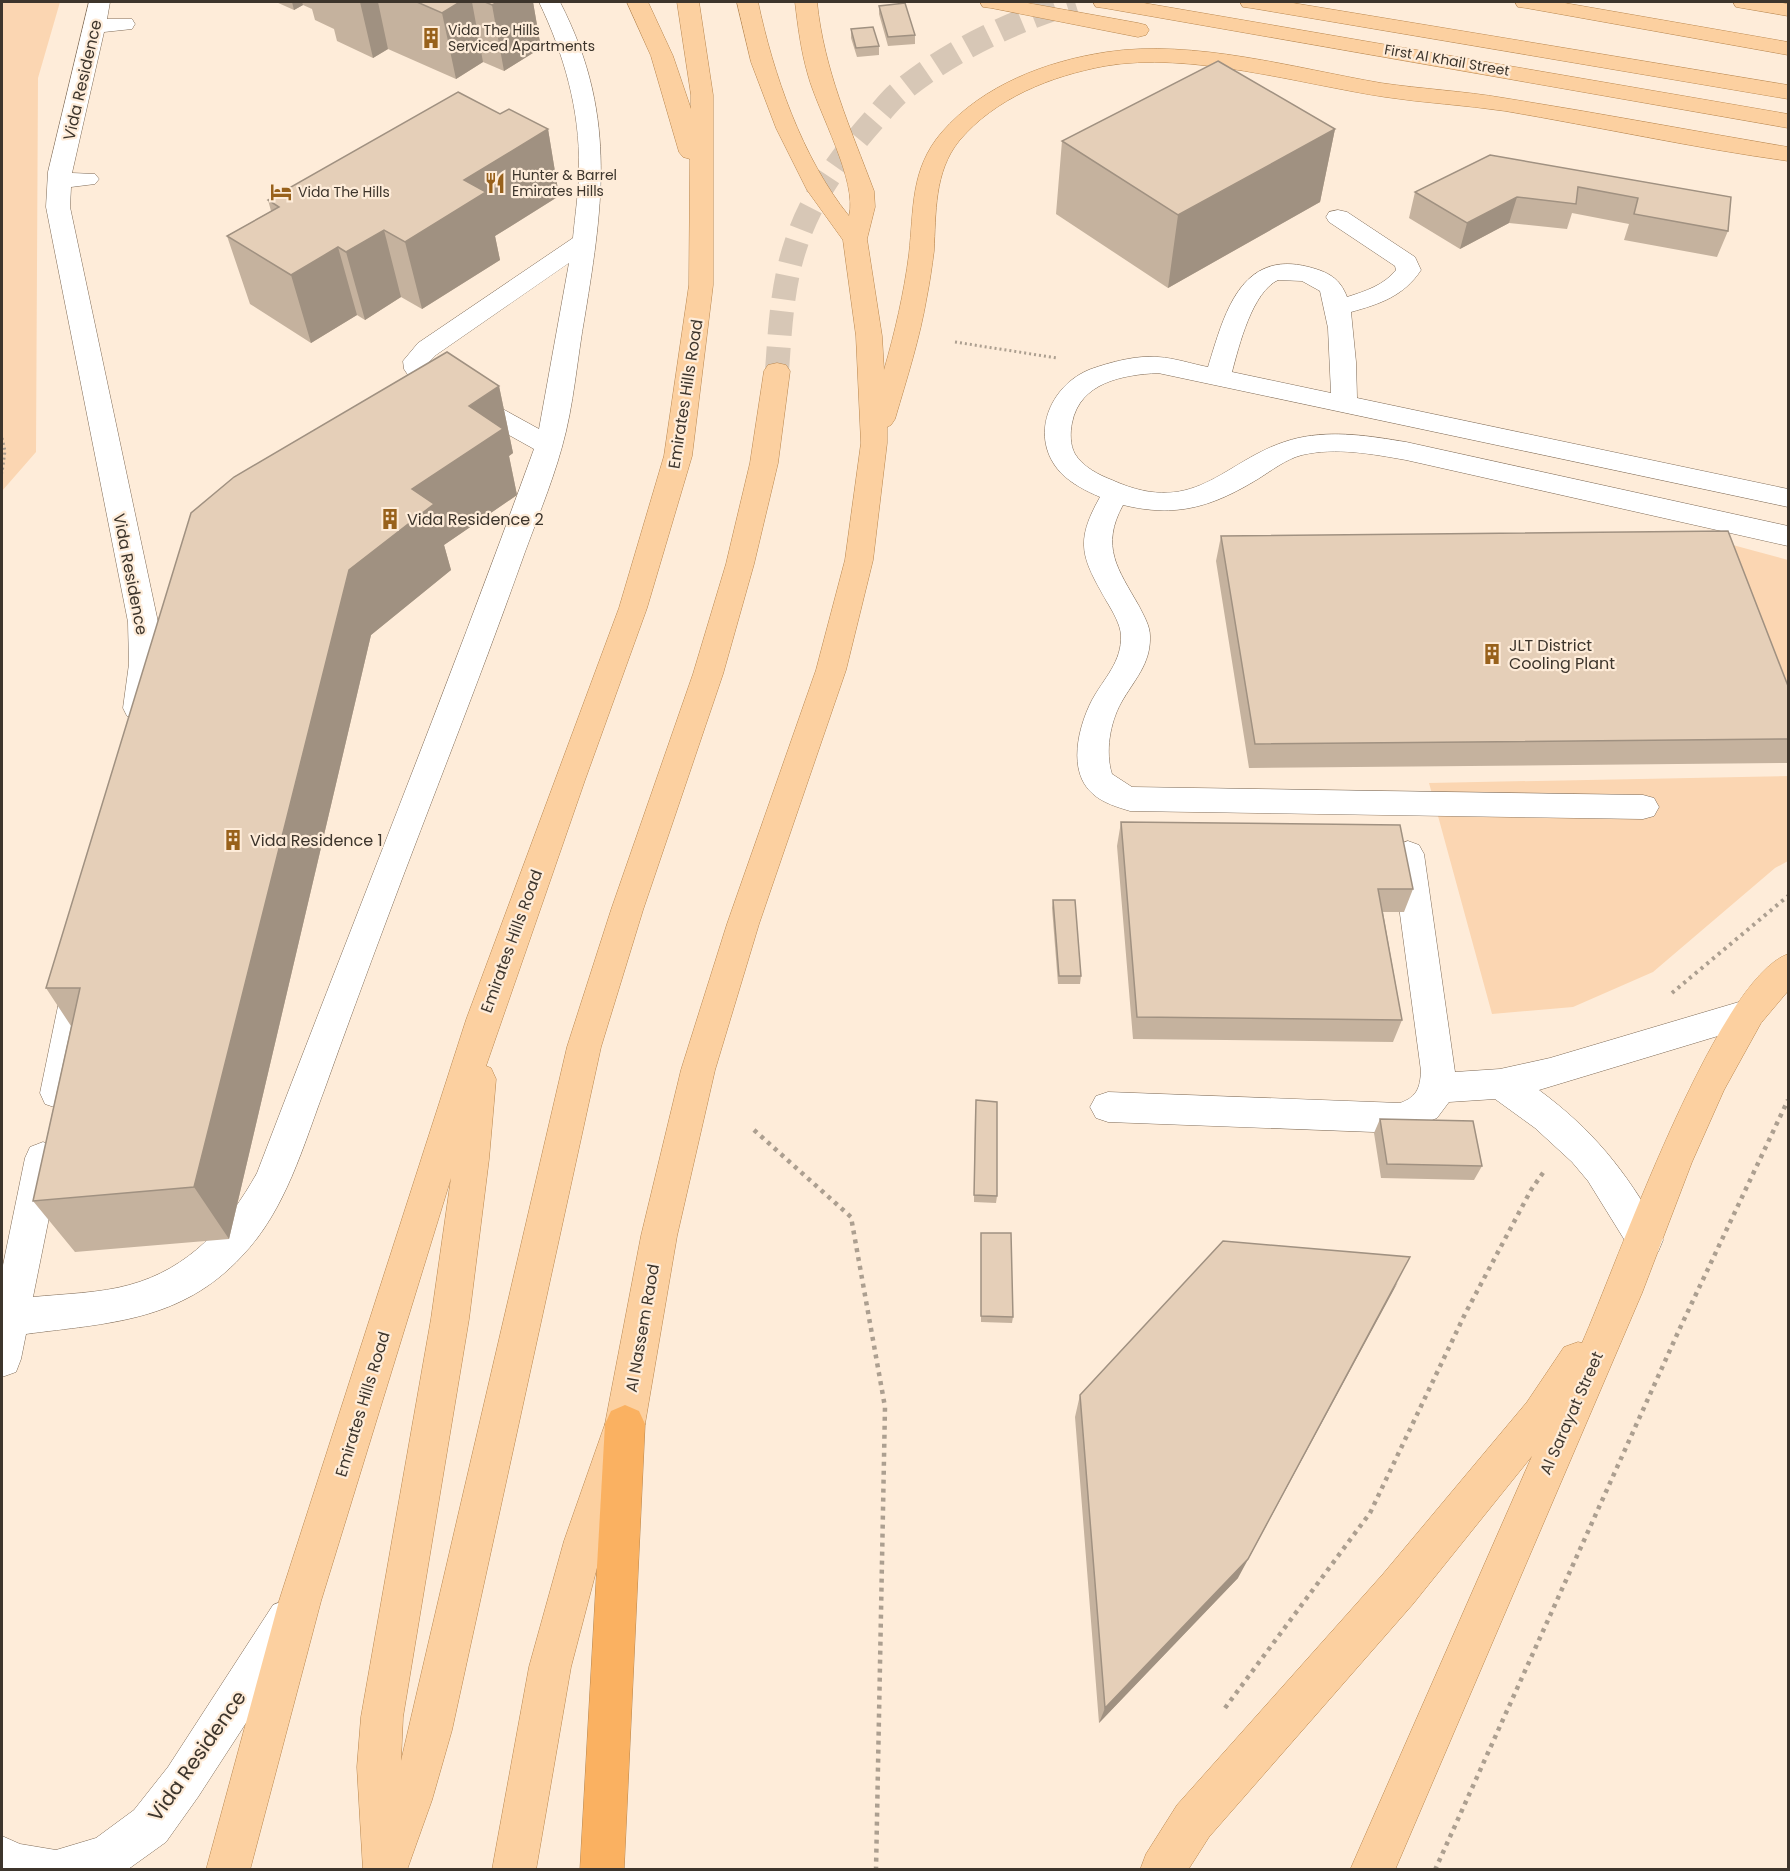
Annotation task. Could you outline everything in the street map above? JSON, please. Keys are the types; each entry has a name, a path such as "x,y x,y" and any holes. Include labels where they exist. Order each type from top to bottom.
{"highway":[{"path":"602,1869 625,1424"}],"main road":[{"path":"637,2 660,48 676,93 701,191"},
{"name":"Emirates Hills Road","path":"228,1869 300,1601 483,1020 568,780 633,608 678,456 701,285 702,95 688,2"},
{"path":"747,2 763,65 784,120 819,194 855,240"},
{"path":"806,2 809,30 819,76 862,191 863,207 855,240 869,336 874,443"},
{"path":"991,2 1392,76 1501,104"},
{"name":"First Al Khail Street","path":"1104,2 1788,121"},
{"path":"1526,2 1788,49"},
{"path":"1744,2 1788,9"},
{"name":"First Al Khail Street","path":"1261,3 1788,92"},
{"path":"874,443 907,334 921,255 925,193 933,164 950,136 975,112 1004,92 1050,73 1107,59 1165,56 1232,63 1424,96 1501,104 1788,154"},
{"path":"385,1869 404,1822 432,1728 585,1047 631,899 708,674 740,564 764,463 777,371"},
{"name":"Al Nassem Raod","path":"514,1869 544,1700 566,1602 600,1491 625,1424 659,1236 698,1070 743,924 831,670 859,560 874,443"},
{"name":"Al Sarayat Street","path":"1372,1869 1623,1293 1678,1152 1710,1083 1749,1013 1786,974"},
{"path":"385,1869 379,1767 382,1717 450,1322 466,1214 483,1020"},
{"path":"1162,1869 1193,1821 1398,1589 1541,1414 1623,1293"}],"street":[{"path":"10,1318 126,1303 165,1291 202,1270 233,1242 256,1212 273,1179 389,870 481,635 549,446 585,241 591,168 585,101 568,39 550,2"},
{"name":"Vida Residence","path":"108,17 74,175 59,220 143,622 144,664 132,734"},
{"path":"1336,308 1366,299 1392,287 1405,277 1409,270 1406,262 1338,217"},
{"path":"549,446 421,375 416,362 427,349 585,241"},
{"path":"1218,377 1235,326 1260,279 1281,272 1305,273 1320,279 1331,288 1342,348 1345,389 1342,403"},
{"path":"1788,498 1158,365 1131,366 1107,372 1087,381 1071,394 1061,410 1058,427 1058,446 1067,464 1088,481 1115,494 1146,499 1179,501 1206,495 1273,457 1301,446 1335,442 1366,444 1788,536"},
{"path":"1115,494 1102,520 1098,548 1105,578 1135,629 1135,654 1124,677 1110,695 1100,716 1094,739 1097,778 1111,791 1130,799 1643,807"},
{"path":"1108,1107 1400,1118 1417,1113 1431,1103 1438,1088 1408,854"},
{"path":"2,1359 86,956"},
{"path":"1438,1088 1500,1084 1607,1057 1749,1013"},
{"path":"1500,1084 1536,1107 1570,1134 1606,1175 1625,1202 1645,1240"},
{"name":"Vida Residence","path":"61,1869 107,1857 150,1826 183,1782 300,1601"},
{"path":"2,1858 11,1865 51,1869"}],"path":[{"path":"955,342 1059,358"},
{"path":"2,438 5,451 2,473"},
{"path":"1667,997 1788,896"},
{"path":"1435,1869 1680,1328 1788,1100"},
{"path":"754,1130 851,1217 885,1407 876,1869"},
{"path":"1224,1711 1370,1513 1465,1314 1531,1190 1570,1134"}],"shaded area":[{"path":"2,2 60,2 38,78 36,452 2,491"},
{"path":"1729,544 1788,560 1788,689"},
{"path":"1788,776 1788,861 1775,868 1653,972 1573,1007 1492,1014 1429,783"}],"building":[{"path":"417,2 460,2 442,13"},
{"path":"905,3 915,35 888,37 879,6"},
{"path":"873,27 879,46 856,48 851,29"},
{"path":"1218,61 1335,129 1178,215 1062,141"},
{"path":"458,92 500,114 509,109 548,129 464,180 486,192 405,242 384,230 346,252 338,247 291,275 227,236 279,207 268,200"},
{"path":"1490,155 1731,197 1728,231 1634,214 1638,198 1578,187 1576,204 1517,197 1467,223 1415,192"},
{"path":"447,352 499,386 469,406 503,429 412,489 434,504 349,570 194,1187 33,1201 80,988 46,988 191,513 234,477"},
{"name":"JLT District Cooling Plant","path":"1728,531 1788,686 1788,739 1255,744 1221,536"},
{"path":"1121,822 1400,825 1413,889 1378,889 1402,1020 1137,1017"},
{"path":"1053,900 1075,900 1081,976 1059,976"},
{"path":"976,1100 997,1102 997,1196 974,1195"},
{"path":"1380,1119 1473,1121 1482,1166 1387,1164"},
{"path":"981,1233 1011,1233 1013,1317 981,1316"},
{"path":"1223,1241 1410,1257 1248,1559 1105,1708 1080,1395"}],"tunnel":[{"path":"777,371 785,291 796,244 820,191 854,144 895,96 941,62 1006,28 1075,2"}],"place":[{"name":"Vida The Hills Serviced Apartments","path":"431,38"},
{"name":"Hunter & Barrel Emirates Hills","path":"495,183"},
{"name":"Vida The Hills","path":"281,192"},
{"name":"Vida Residence 2","path":"390,519"},
{"name":"JLT District Cooling Plant","path":"1492,654"},
{"name":"Vida Residence 1","path":"233,840"}]}
